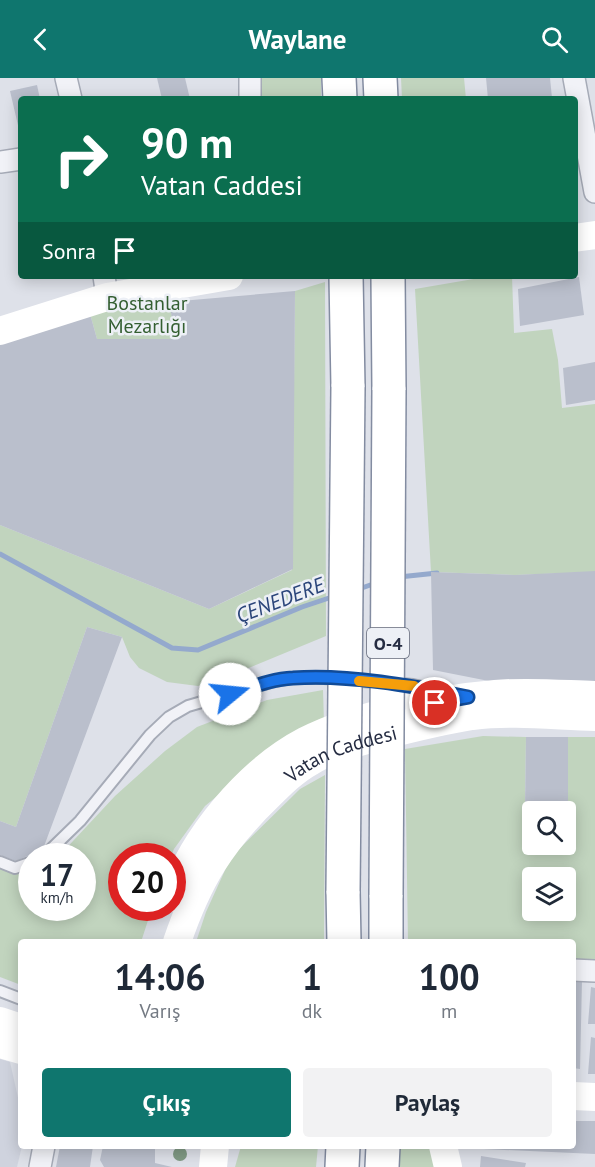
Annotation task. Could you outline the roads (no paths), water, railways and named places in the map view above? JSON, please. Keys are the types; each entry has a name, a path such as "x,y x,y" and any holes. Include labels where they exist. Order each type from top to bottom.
{"highway":[{"path":"339,78 340,96"},
{"path":"380,78 381,96"},
{"name":"O-4","path":"344,939 348,387 346,279"},
{"name":"O-4","path":"386,939 388,279"},
{"path":"342,1167 343,1149"},
{"path":"382,1167 383,1149"}],"main road":[{"path":"578,237 595,235"},
{"path":"0,331 106,286 192,279"},
{"name":"Vatan Caddesi","path":"178,939 197,890 218,853 236,829 289,777 310,761 344,746 414,728 470,707 497,693 595,695"},
{"name":"Vatan Caddesi","path":"186,864 199,841 221,812 255,778 305,741 336,728 372,717 470,707 595,717"},
{"path":"159,939 165,921"},
{"path":"0,1021 18,1027"},
{"path":"0,1044 18,1049"},
{"path":"576,1096 595,1097"},
{"path":"444,1149 448,1167"}],"street":[{"path":"66,78 70,96"},
{"path":"249,78 250,96"},
{"path":"574,78 577,96"},
{"path":"578,100 595,192"},
{"path":"0,162 18,159"},
{"path":"576,970 595,971"},
{"path":"40,1167 43,1149"}],"lane":[{"path":"57,843 80,820 150,735 169,717 188,706 271,682 291,678 324,678 413,686 470,707"},
{"path":"0,862 15,868 18,867"},
{"path":"0,991 18,998"}],"waterway":[{"name":"ÇENEDERE","path":"0,554 172,648 198,650 302,607 335,596"},
{"name":"ÇENEDERE","path":"399,577 437,573"},
{"name":"ÇENEDERE","path":"356,590 376,583"}],"park label":[{"name":"Bostanlar Mezarlığı","path":"147,314"}]}
